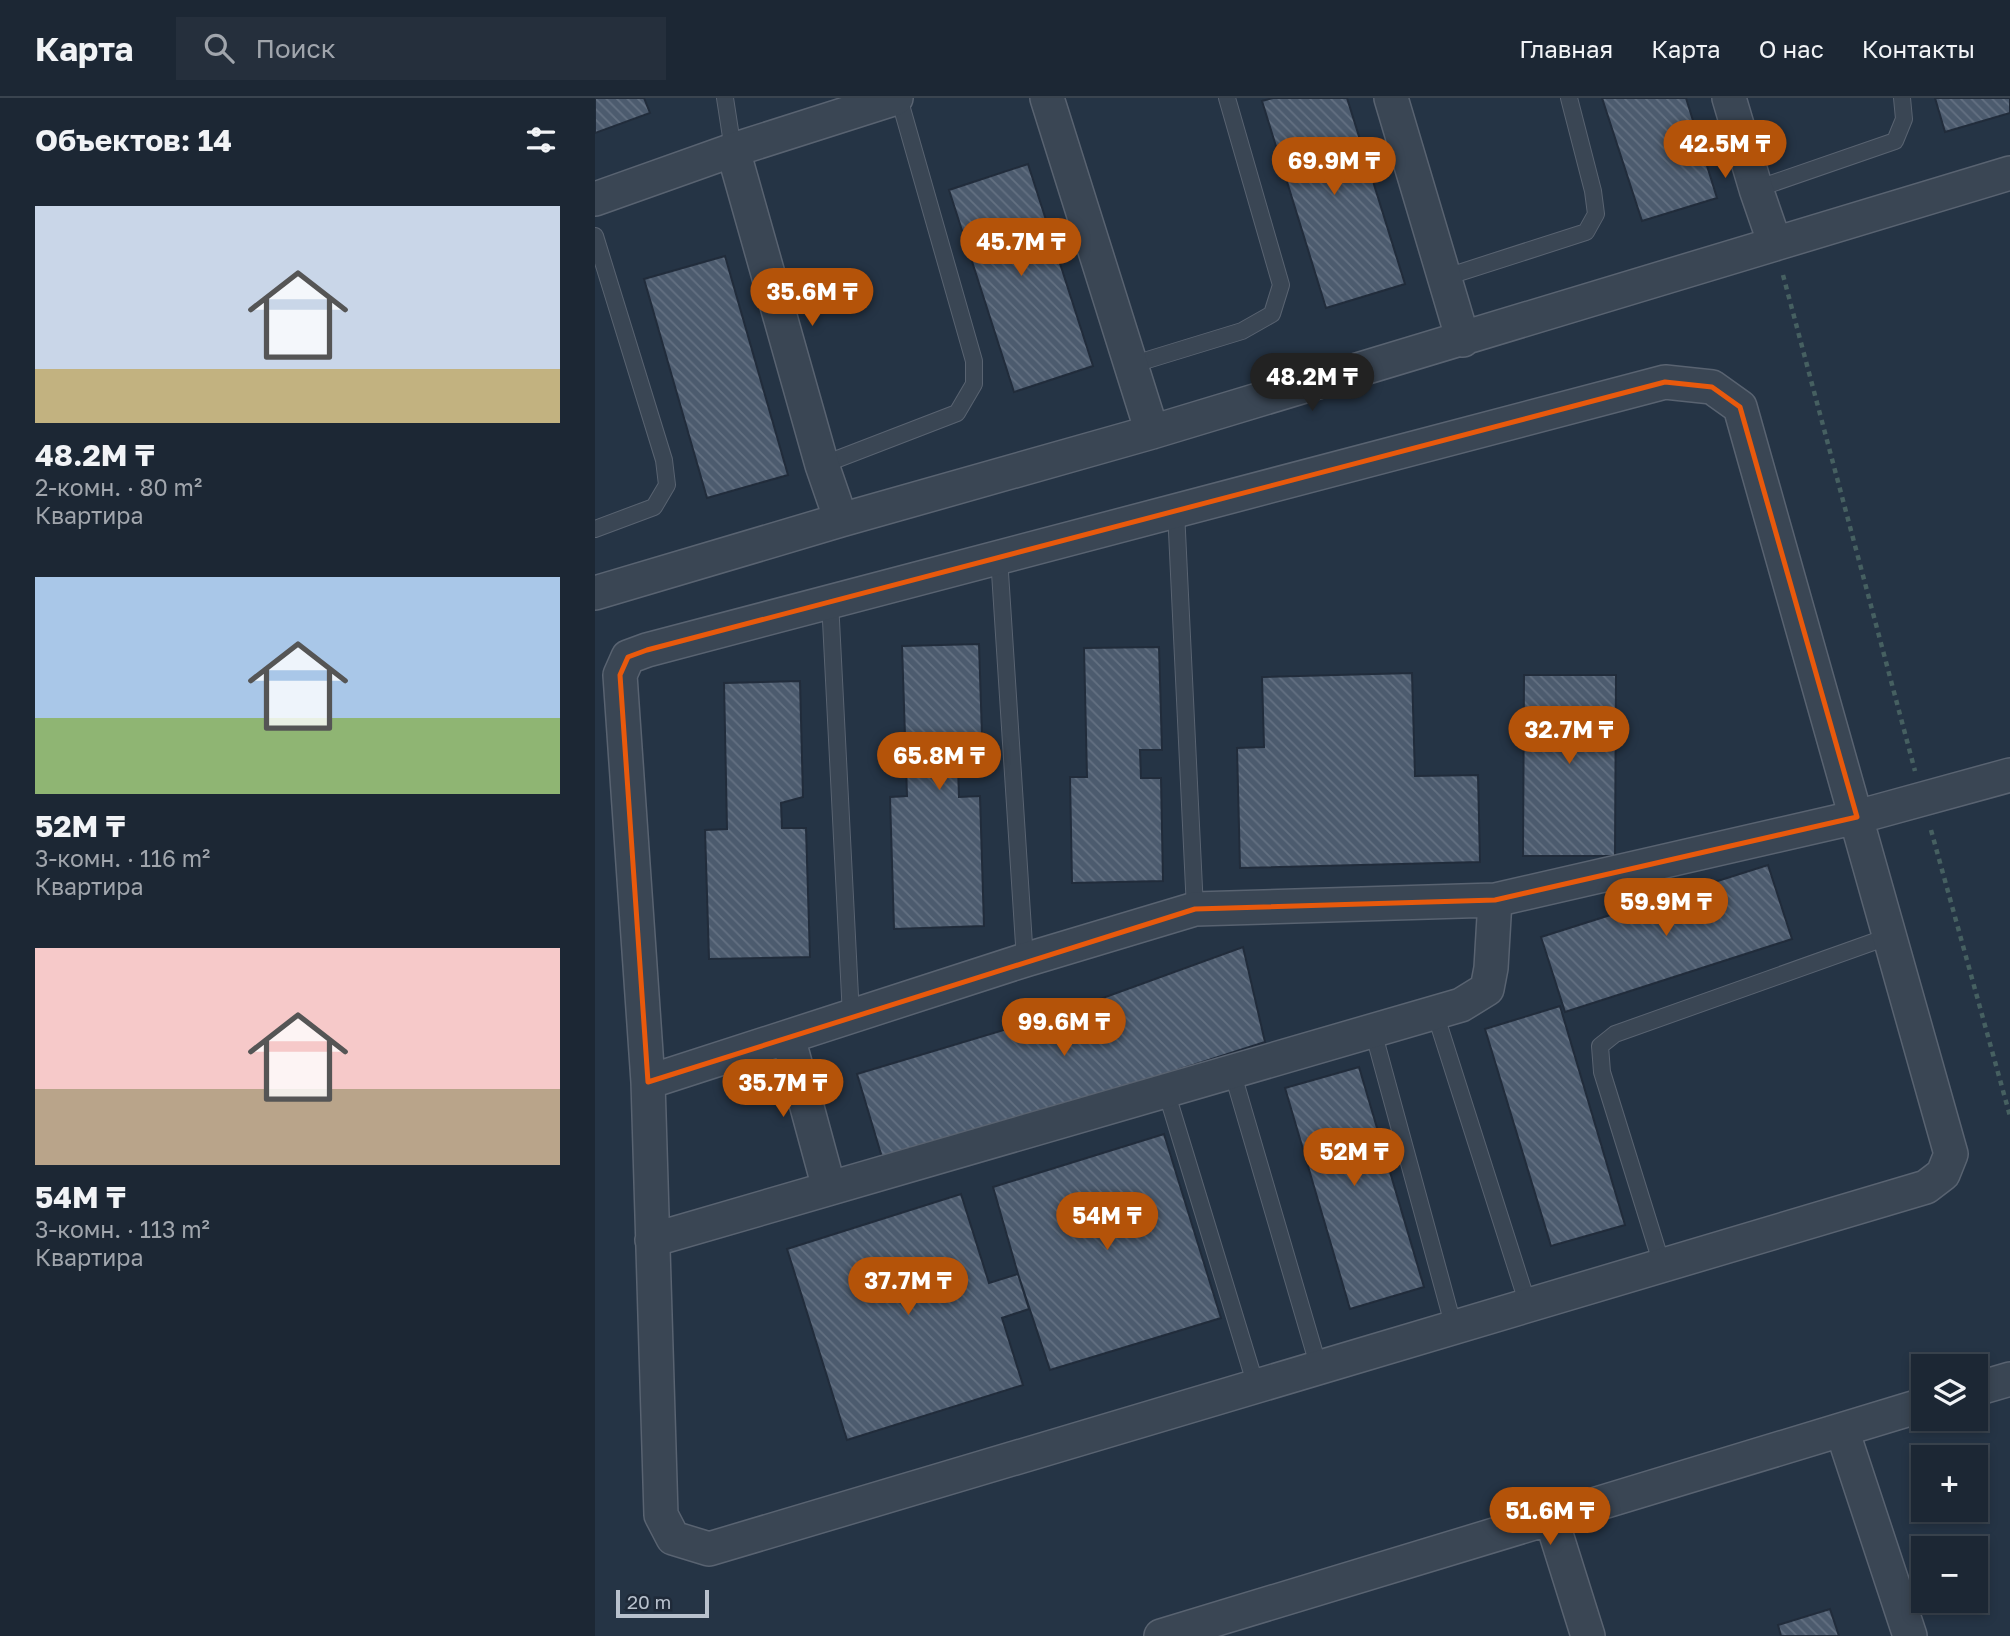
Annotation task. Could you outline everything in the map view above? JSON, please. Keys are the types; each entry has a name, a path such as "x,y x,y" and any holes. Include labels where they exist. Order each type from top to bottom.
{"street":[{"path":"595,199 733,150 897,98"},
{"path":"1047,98 1152,432"},
{"path":"1391,98 1463,340"},
{"path":"1729,98 1775,244"},
{"path":"733,150 822,465 841,520"},
{"path":"595,593 1463,340 2010,173"},
{"path":"1665,382 1712,387 1740,407 1951,1154 1943,1174 1926,1187 709,1549 673,1538 661,1515 648,1082 620,675 628,657 830,601 1176,511 1665,382"},
{"path":"648,1082 1025,960 1195,909 1495,900 1857,817 2010,775"},
{"path":"652,1240 1461,1005 1487,989 1491,968 1495,900"},
{"path":"788,1037 829,1188"},
{"path":"1988,1385 2010,1379"},
{"path":"1161,1636 1911,1409"},
{"path":"1842,1430 1910,1636"},
{"path":"1551,1518 1588,1636"}],"lane":[{"path":"725,98 733,150"},
{"path":"822,465 957,413 975,384 975,361 897,98"},
{"path":"1131,365 1242,331 1272,314 1281,285 1227,98"},
{"path":"1443,278 1586,232 1596,214 1593,191 1569,98"},
{"path":"1756,189 1895,141 1904,119 1902,98"},
{"path":"595,236 664,460 667,485 654,507 595,528"},
{"path":"1176,511 1195,909"},
{"path":"999,557 1025,960"},
{"path":"830,601 851,1016"},
{"path":"1662,1265 1602,1072 1600,1046 1615,1034 1890,936"},
{"path":"1435,1013 1528,1305"},
{"path":"1373,1031 1454,1328"},
{"path":"1232,1072 1318,1368"},
{"path":"1166,1091 1256,1386"}],"path":[{"path":"1775,244 1922,799 2010,1116"}],"highlighted area":[{"path":"1665,382 1712,387 1740,407 1857,817 1495,900 1195,909 648,1082 620,675 628,657 647,650 830,601"}],"building":[{"path":"595,98 644,98 650,113 595,133"},
{"path":"1273,98 1347,98 1405,284 1326,308 1262,101"},
{"path":"1602,98 1686,98 1717,198 1642,221"},
{"path":"1935,98 2010,98 2010,113 1945,132"},
{"path":"1028,164 1093,366 1014,392 949,190"},
{"path":"725,256 788,475 707,498 644,279"},
{"path":"979,644 983,766 958,767 959,797 980,796 984,926 894,929 890,797 907,796 902,646"},
{"path":"1159,647 1162,750 1140,750 1141,778 1161,778 1163,881 1072,883 1070,777 1087,777 1084,648"},
{"path":"1412,673 1415,776 1478,775 1480,862 1240,868 1237,748 1264,747 1262,677"},
{"path":"1524,675 1616,675 1615,856 1523,856"},
{"path":"800,681 803,797 781,803 782,828 806,828 810,957 709,959 705,830 727,829 724,683"},
{"path":"1768,865 1792,939 1565,1012 1541,937"},
{"path":"1243,947 1265,1042 884,1164 857,1074 1067,1011"},
{"path":"1560,1006 1625,1225 1551,1246 1485,1029"},
{"path":"1359,1067 1424,1287 1350,1309 1285,1088"},
{"path":"1164,1134 1221,1318 1050,1370 993,1187"},
{"path":"961,1194 989,1283 1018,1274 1029,1309 1002,1318 1023,1385 847,1440 787,1249"},
{"path":"1830,1609 1839,1636 1781,1636 1778,1625"}]}
